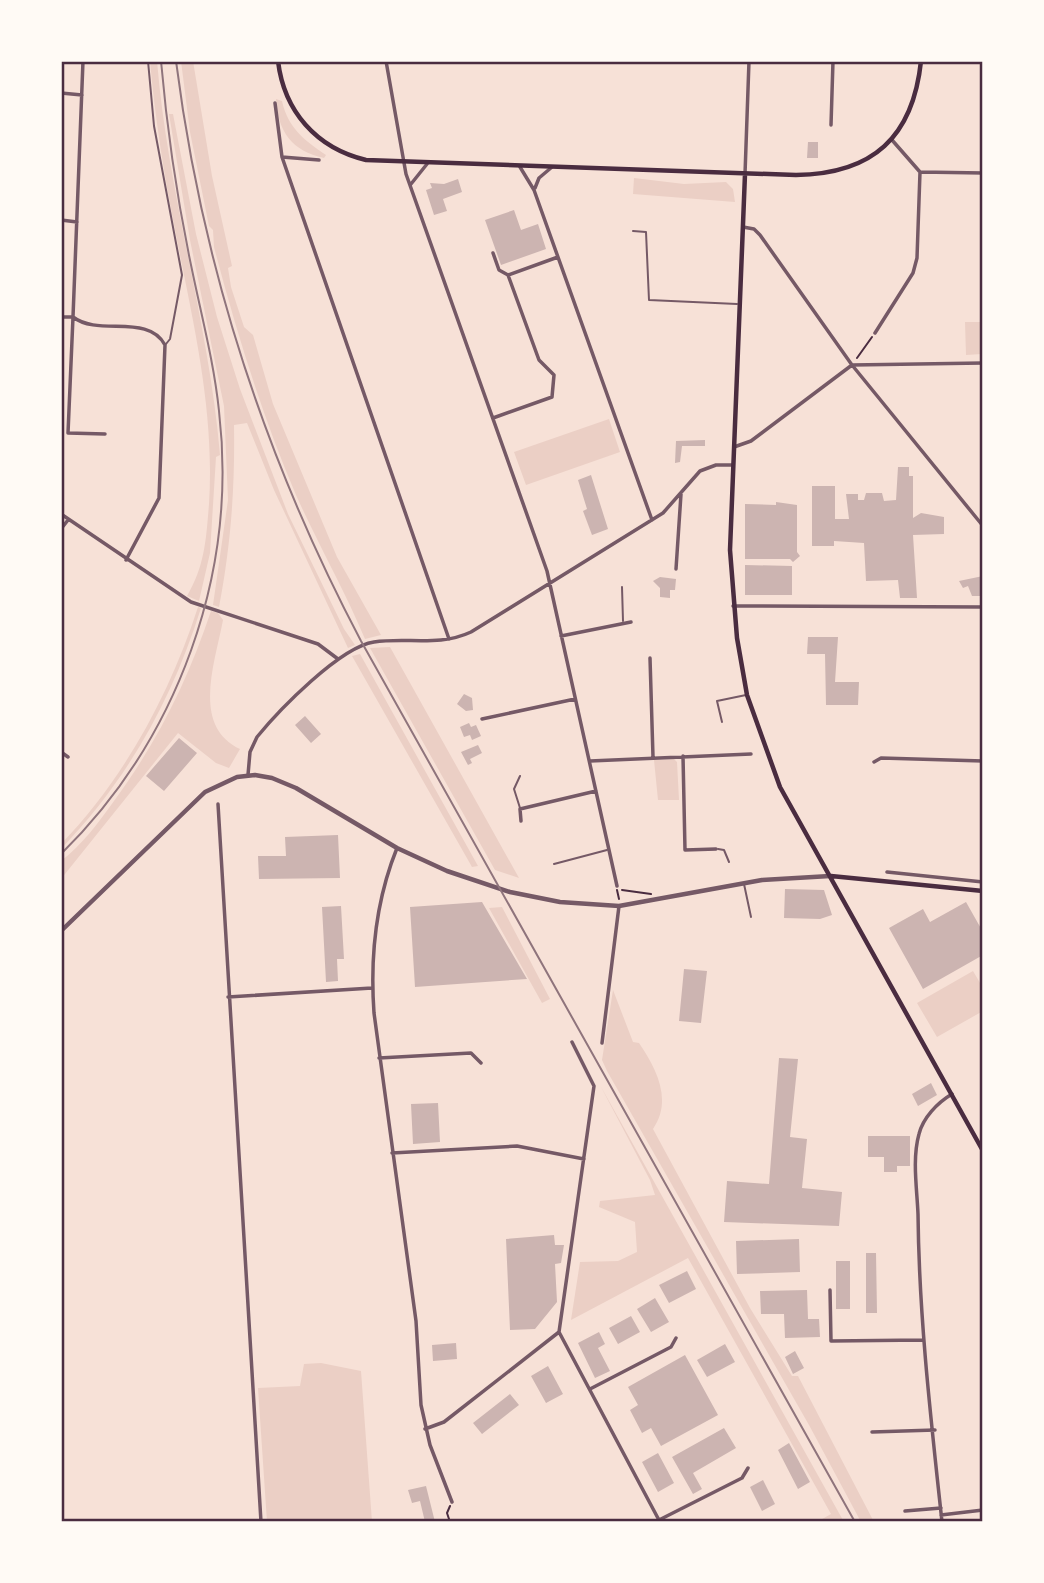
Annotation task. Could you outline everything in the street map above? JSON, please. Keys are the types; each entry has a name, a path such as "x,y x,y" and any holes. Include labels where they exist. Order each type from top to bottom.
{"main road":[{"path":"278,61 282,84 292,108 318,138 354,157 427,164 812,175 841,171 866,160 892,140 911,110 921,61"},
{"path":"745,174 730,550 733,606 747,695 780,787 983,1151"},
{"path":"831,876 983,891"}],"street":[{"path":"83,61 68,433 105,435"},
{"path":"386,61 403,163 410,186 549,582 617,886"},
{"path":"745,174 749,61"},
{"path":"831,125 833,61"},
{"path":"61,93 82,94"},
{"path":"275,103 282,157 450,640"},
{"path":"875,333 915,265 920,172 892,140"},
{"path":"282,157 319,160"},
{"path":"410,186 414,175 427,164"},
{"path":"520,167 534,190 652,520"},
{"path":"534,190 538,178 552,167"},
{"path":"920,172 983,173"},
{"path":"61,220 77,222"},
{"path":"743,227 754,229 760,235 852,365 983,526"},
{"path":"493,419 552,397 554,375 539,360 508,275 499,270 494,253"},
{"path":"508,275 558,257"},
{"path":"61,317 73,317 94,327 145,329 156,333 165,345 159,498 126,560"},
{"path":"734,447 751,441 852,365 983,363"},
{"path":"248,775 250,752 257,737 338,659 373,642 450,640 471,632 652,520 681,494 700,471 716,465 733,465"},
{"path":"677,569 681,494"},
{"path":"61,514 182,597 318,644 338,659"},
{"path":"61,529 68,520"},
{"path":"733,606 983,607"},
{"path":"561,636 631,622"},
{"path":"650,658 653,757"},
{"path":"482,719 575,699"},
{"path":"61,752 68,757"},
{"path":"590,761 751,754"},
{"path":"683,755 685,850 716,849"},
{"path":"874,762 893,758 983,761"},
{"path":"61,931 205,792 225,781 248,775 272,778 296,788 397,848 447,871 510,892 560,902 620,906 744,883 831,876"},
{"path":"521,821 520,809 596,791"},
{"path":"218,804 261,1522"},
{"path":"397,848 380,896 372,988 379,1058 416,1321 425,1429 452,1502"},
{"path":"887,873 983,882"},
{"path":"602,1043 620,906"},
{"path":"228,997 372,988"},
{"path":"572,1042 594,1086 559,1332 660,1521 742,1479 748,1468"},
{"path":"379,1058 471,1053 481,1063"},
{"path":"942,1522 924,1340 918,1247 917,1144 924,1122 952,1094"},
{"path":"392,1153 517,1146 584,1159"},
{"path":"830,1290 831,1341 924,1340"},
{"path":"425,1429 444,1422 559,1332"},
{"path":"590,1389 671,1347 676,1338"},
{"path":"872,1432 934,1430"},
{"path":"905,1511 941,1508"},
{"path":"942,1515 983,1510"}],"lane":[{"path":"148,61 154,125 182,275 170,339 165,345"},
{"path":"633,231 646,232 649,300 738,304"},
{"path":"622,587 624,622"},
{"path":"722,722 717,701 747,695"},
{"path":"520,776 514,789 520,809"},
{"path":"716,849 724,849 729,862"},
{"path":"554,864 609,850"},
{"path":"744,883 751,917"}],"path":[{"path":"852,365 875,333"},
{"path":"617,886 625,892 657,894"},
{"path":"617,886 619,898"},
{"path":"450,1522 447,1513 452,1502"}],"shaded area":[{"path":"150,61 157,61 162,111 207,357 220,455 216,457 210,553 199,601 187,596 201,563 209,504 206,400 160,146"},
{"path":"181,61 193,61 212,176 232,266 228,268 231,287 244,327 253,335 273,404 337,557 381,635 365,639 296,495 261,404 222,278 214,247 213,230 209,226 190,132"},
{"path":"276,99 282,101 293,126 326,155 324,158 303,150 289,138 280,121"},
{"path":"169,114 173,114 196,234 217,317 240,389 288,514 344,629 355,645 348,648 274,490 247,423 234,425 229,539 219,607 213,605 228,500 224,406 190,240"},
{"path":"634,178 684,184 726,182 733,189 735,202 633,194"},
{"path":"965,322 981,322 982,354 966,355"},
{"path":"609,419 620,452 526,485 514,452"},
{"path":"198,607 201,608 176,675 145,737 107,795 61,849 61,844 105,792 143,734 174,672"},
{"path":"211,611 218,613 223,620 212,674 211,709 216,725 225,739 240,749 229,768 216,763 178,733 61,879 61,861 102,817 158,733 182,686"},
{"path":"390,647 519,878 495,870 370,648"},
{"path":"360,654 478,866 472,867 352,656"},
{"path":"674,759 677,762 679,800 658,800 654,760"},
{"path":"502,907 550,999 542,1003 489,908"},
{"path":"973,971 983,988 983,1011 937,1037 917,1003"},
{"path":"613,990 633,1042 639,1043 660,1084 662,1107 653,1129 750,1308 792,1376 798,1376 874,1522 861,1522 809,1425 607,1071 602,1060"},
{"path":"600,1085 844,1522 817,1522 831,1514 688,1258 571,1320 580,1262 618,1261 637,1252 635,1222 599,1207 600,1201 655,1195 650,1180"},
{"path":"321,1363 361,1371 372,1522 267,1522 258,1388 300,1386 304,1364"}],"building":[{"path":"808,142 818,142 818,158 807,158"},
{"path":"458,179 462,192 443,199 447,211 434,215 426,190 432,188 430,183 444,184"},
{"path":"514,210 521,230 538,224 546,249 501,265 485,220"},
{"path":"705,440 705,446 682,446 680,462 675,463 676,441"},
{"path":"898,467 909,467 909,476 913,476 913,518 921,513 944,517 944,534 913,535 917,598 900,598 898,580 866,581 864,543 834,541 834,546 812,546 812,486 835,486 835,519 849,519 846,494 858,494 858,500 864,500 866,493 882,493 884,501 896,500"},
{"path":"591,475 608,529 592,535 583,511 587,509 578,480"},
{"path":"776,502 797,505 797,552 800,556 793,562 790,559 745,559 745,504 776,505"},
{"path":"745,565 792,566 792,595 745,595"},
{"path":"983,576 983,596 972,596 968,586 963,588 959,581"},
{"path":"660,577 676,579 675,590 670,590 670,598 660,597 660,588 653,581"},
{"path":"808,637 838,637 835,682 859,682 858,705 826,705 825,654 807,654"},
{"path":"464,694 472,698 473,710 466,711 457,704"},
{"path":"305,716 321,734 311,743 295,725"},
{"path":"469,723 471,727 476,725 481,736 472,740 470,735 464,737 460,727"},
{"path":"179,738 197,753 164,791 146,776"},
{"path":"478,745 482,753 470,759 472,763 468,765 461,752"},
{"path":"338,835 340,878 259,879 258,856 286,856 285,837"},
{"path":"785,889 824,890 832,915 820,919 784,918"},
{"path":"482,902 527,979 415,987 410,907"},
{"path":"966,902 983,932 983,955 923,989 889,928 923,909 930,922"},
{"path":"341,906 344,959 337,959 338,981 326,982 322,907"},
{"path":"684,969 707,971 701,1023 679,1021"},
{"path":"779,1058 798,1059 790,1137 807,1139 802,1188 842,1192 839,1226 724,1222 727,1181 769,1184"},
{"path":"931,1083 937,1095 918,1106 912,1094"},
{"path":"438,1103 440,1142 413,1144 411,1104"},
{"path":"868,1136 910,1136 910,1166 897,1166 897,1172 884,1172 884,1157 868,1157"},
{"path":"554,1235 555,1245 564,1245 561,1263 555,1264 557,1302 535,1329 510,1330 506,1239"},
{"path":"799,1239 800,1272 737,1274 736,1241"},
{"path":"866,1253 876,1253 877,1313 866,1313"},
{"path":"836,1261 850,1261 850,1309 836,1309"},
{"path":"687,1271 696,1289 669,1303 659,1285"},
{"path":"807,1290 808,1319 819,1319 820,1337 785,1338 784,1314 761,1314 760,1291"},
{"path":"655,1298 669,1322 651,1332 637,1309"},
{"path":"631,1316 640,1332 618,1344 609,1328"},
{"path":"599,1332 605,1344 598,1348 610,1371 595,1378 578,1343"},
{"path":"456,1343 457,1359 433,1361 432,1345"},
{"path":"725,1344 735,1362 707,1377 697,1360"},
{"path":"795,1351 804,1368 793,1374 785,1357"},
{"path":"685,1355 718,1415 661,1446 651,1428 642,1433 630,1410 638,1405 628,1387"},
{"path":"548,1366 563,1394 546,1403 531,1376"},
{"path":"510,1394 519,1405 482,1434 473,1423"},
{"path":"724,1428 736,1448 693,1473 702,1489 693,1494 672,1457"},
{"path":"789,1443 810,1482 798,1489 778,1450"},
{"path":"658,1453 674,1483 658,1492 642,1462"},
{"path":"763,1480 775,1504 762,1511 750,1487"},
{"path":"426,1486 435,1522 425,1522 420,1501 412,1503 408,1490"}],"railway":[{"path":"61,854 102,809 138,759 167,706 191,650 208,592 219,533 222,472 217,393 177,189 161,61"},
{"path":"176,61 202,213 242,360 295,502 327,572 361,641 855,1522"}]}
